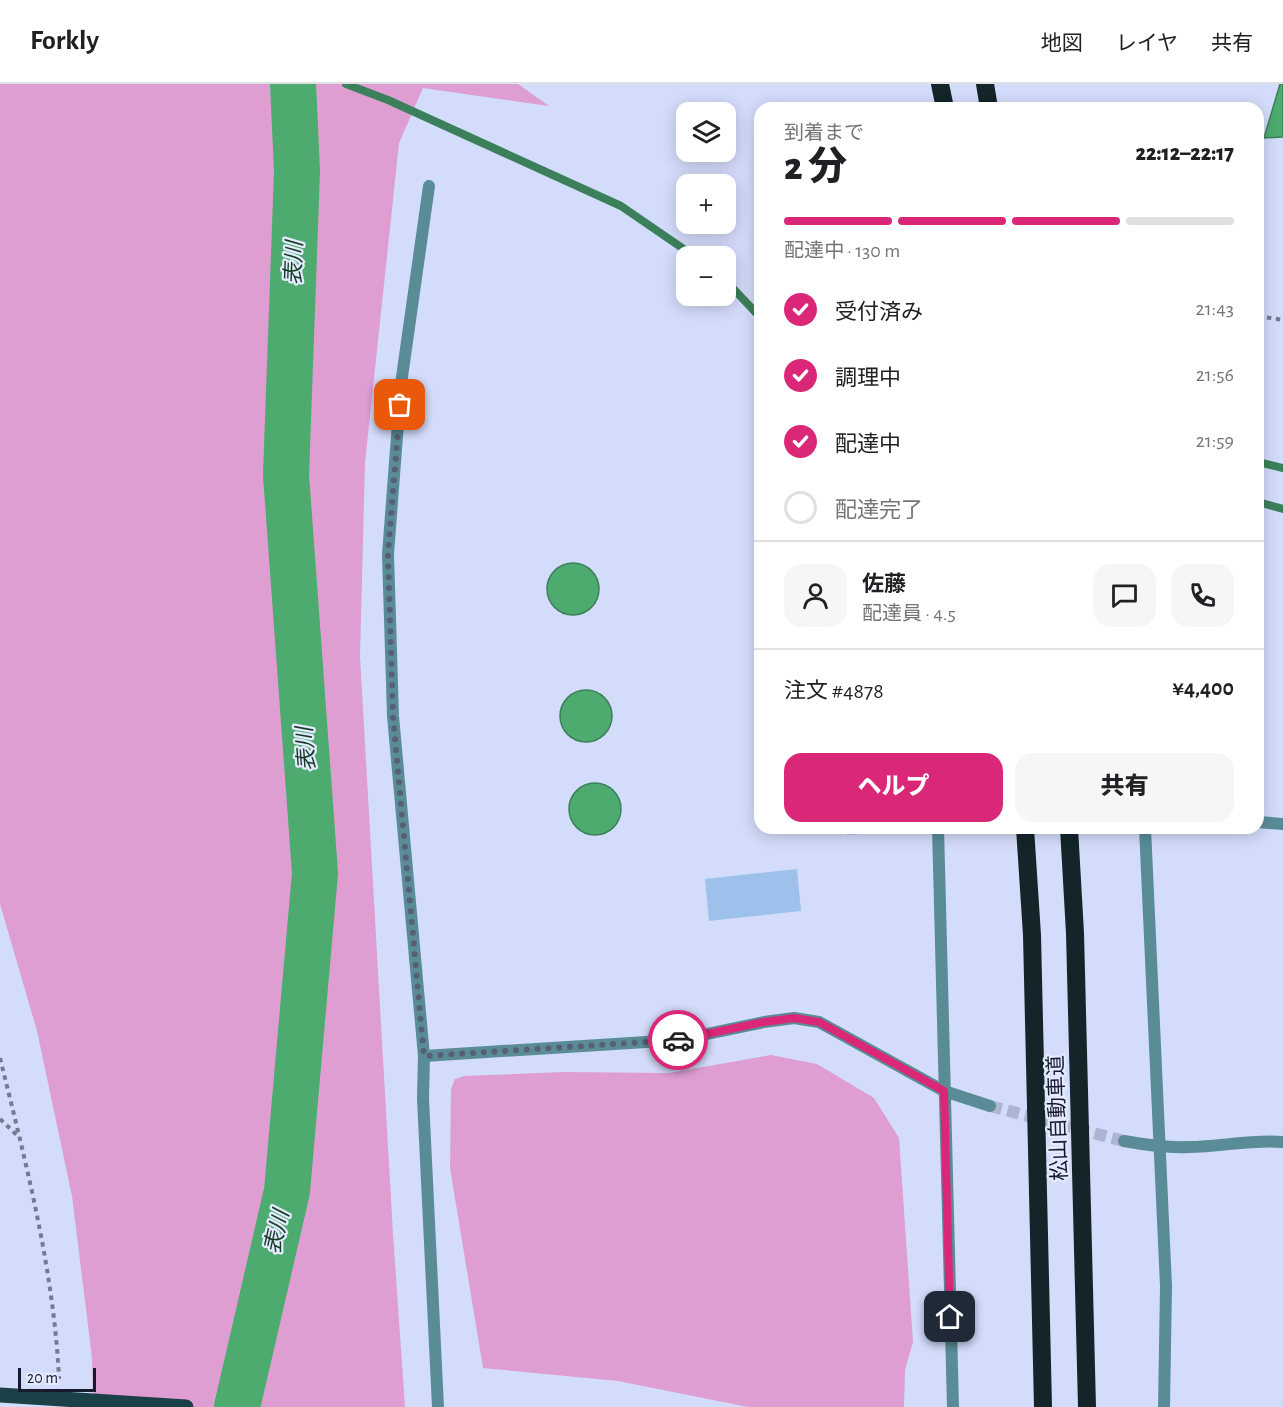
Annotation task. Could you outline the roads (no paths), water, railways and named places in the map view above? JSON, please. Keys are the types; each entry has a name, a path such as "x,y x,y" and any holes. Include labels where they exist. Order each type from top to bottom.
{"highway":[{"path":"940,84 944,102"},
{"path":"985,84 988,102"},
{"name":"松山自動車道","path":"1025,834 1032,935 1042,1407"},
{"name":"松山自動車道","path":"1069,834 1076,945 1088,1407"}],"main road":[{"path":"0,1395 60,1402 75,1400 186,1407"}],"street":[{"path":"429,186 401,384 388,554 393,716 424,1056 423,1099 438,1407"},
{"path":"1264,822 1283,824"},
{"path":"938,834 953,1407"},
{"path":"1145,834 1166,1286 1164,1407"},
{"path":"424,1056 678,1040 794,1018 819,1022 944,1091 990,1106"},
{"path":"1124,1141 1161,1147 1192,1147 1250,1141 1283,1142"}],"waterway":[{"name":"表川","path":"237,1407 287,1191 315,873 286,475 297,171 293,84"},
{"path":"346,84 388,100 621,206 679,246"},
{"path":"736,292 754,311"},
{"path":"1264,463 1283,468"},
{"path":"1264,504 1283,509"}],"tunnel":[{"path":"990,1106 1124,1141"}]}
